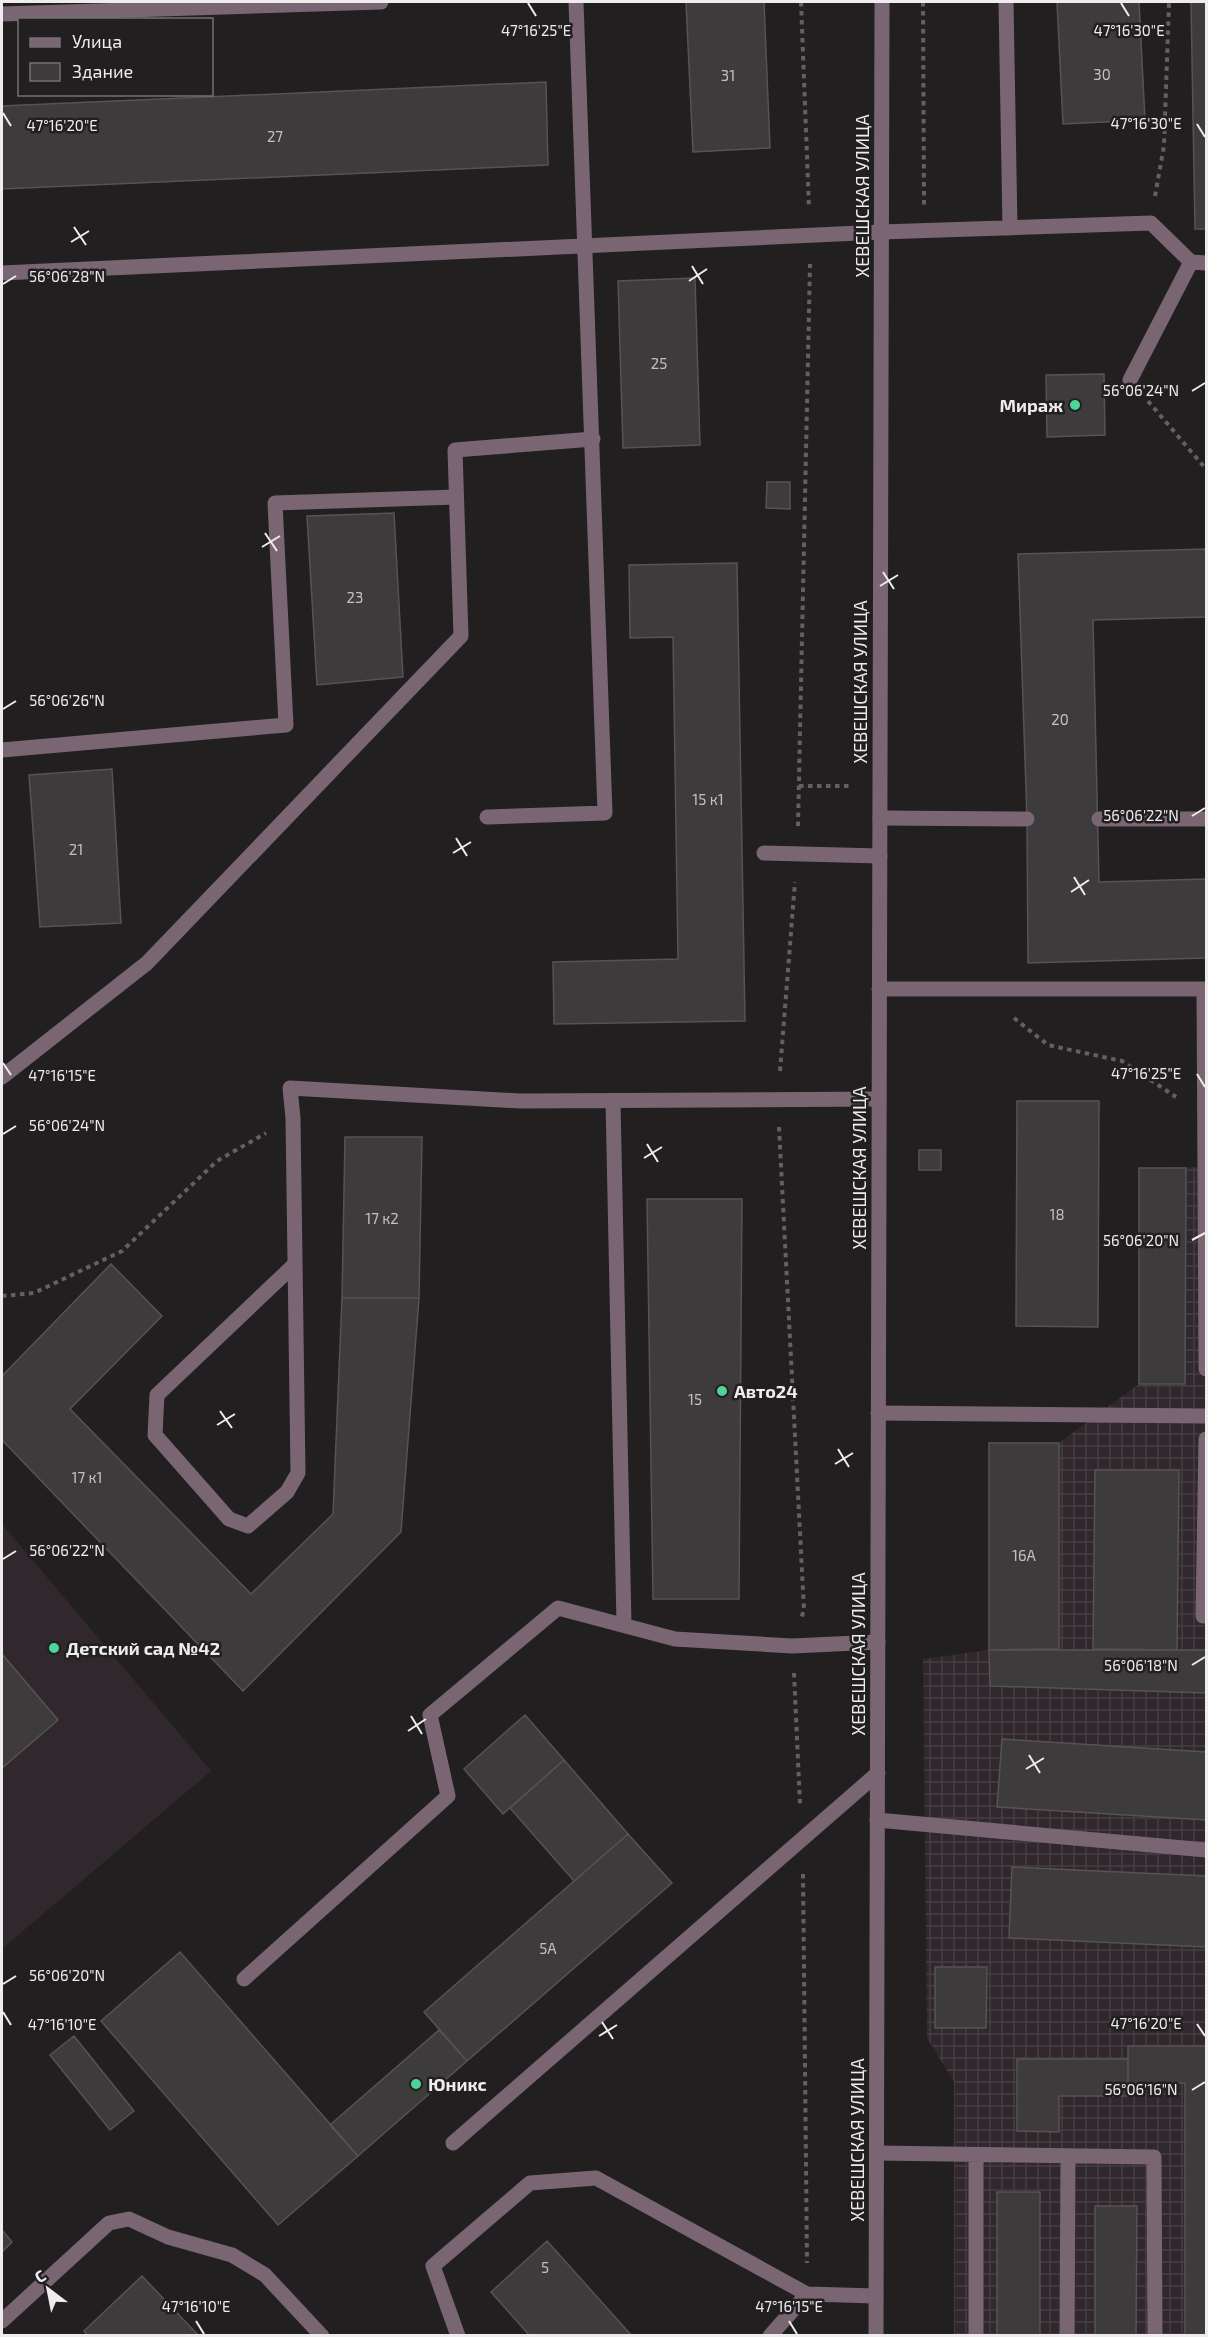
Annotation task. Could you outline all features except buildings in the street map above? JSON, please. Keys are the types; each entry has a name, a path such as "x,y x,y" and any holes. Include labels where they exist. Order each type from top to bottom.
{"street":[{"path":"2,14 285,3 381,2"},
{"path":"486,817 605,813 576,2"},
{"name":"ХЕВЕШСКАЯ УЛИЦА","path":"876,2336 882,2"},
{"path":"1006,2 1010,228"},
{"path":"2,273 881,232 1151,223 1199,262 1130,380"},
{"path":"2,1077 147,963 461,636 455,450 593,439"},
{"path":"2,750 286,725 275,503 456,497"},
{"path":"880,818 1027,819"},
{"path":"1099,819 1206,819"},
{"path":"764,853 880,856"},
{"path":"879,989 1204,989 1206,1370"},
{"path":"294,1265 157,1395 155,1435 229,1519 249,1526 287,1492 298,1473 293,1118 290,1088 520,1101 879,1099"},
{"path":"613,1101 624,1625"},
{"path":"878,1413 1206,1416"},
{"path":"1203,1616 1206,1439"},
{"path":"244,1979 448,1796 430,1715 558,1608 675,1639 792,1646 878,1642"},
{"path":"453,2143 878,1773"},
{"path":"877,1820 1206,1850"},
{"path":"877,2153 1155,2157 1155,2336"},
{"path":"976,2156 976,2336"},
{"path":"1067,2336 1068,2156"},
{"path":"458,2336 433,2266 530,2183 596,2178 807,2294 876,2296"},
{"path":"2,2321 109,2223 129,2219 168,2237 232,2255 265,2275 322,2336"},
{"path":"770,2336 807,2294"}],"path":[{"path":"801,2 810,236 799,786 797,854 778,1099 804,1610 792,1646 802,1839 807,2294"},
{"path":"923,2 924,231"},
{"path":"1151,223 1164,146 1170,2"},
{"path":"1130,380 1206,469"},
{"path":"799,786 851,786"},
{"path":"978,989 1048,1045 1122,1061 1204,1116"},
{"path":"2,1296 34,1293 122,1251 217,1161 293,1118"}],"shaded area":[{"path":"1206,1167 1206,2335 954,2335 954,2082 927,2038 923,1659 989,1650 989,1443 1059,1443 1139,1384 1139,1168"},
{"name":"Детский сад №42","path":"2,1524 211,1771 2,1949"}],"place":[{"name":"Мираж","path":"1075,405"},
{"name":"Авто24","path":"722,1391"},
{"name":"Детский сад №42","path":"54,1648"},
{"name":"Юникс","path":"416,2084"}]}
